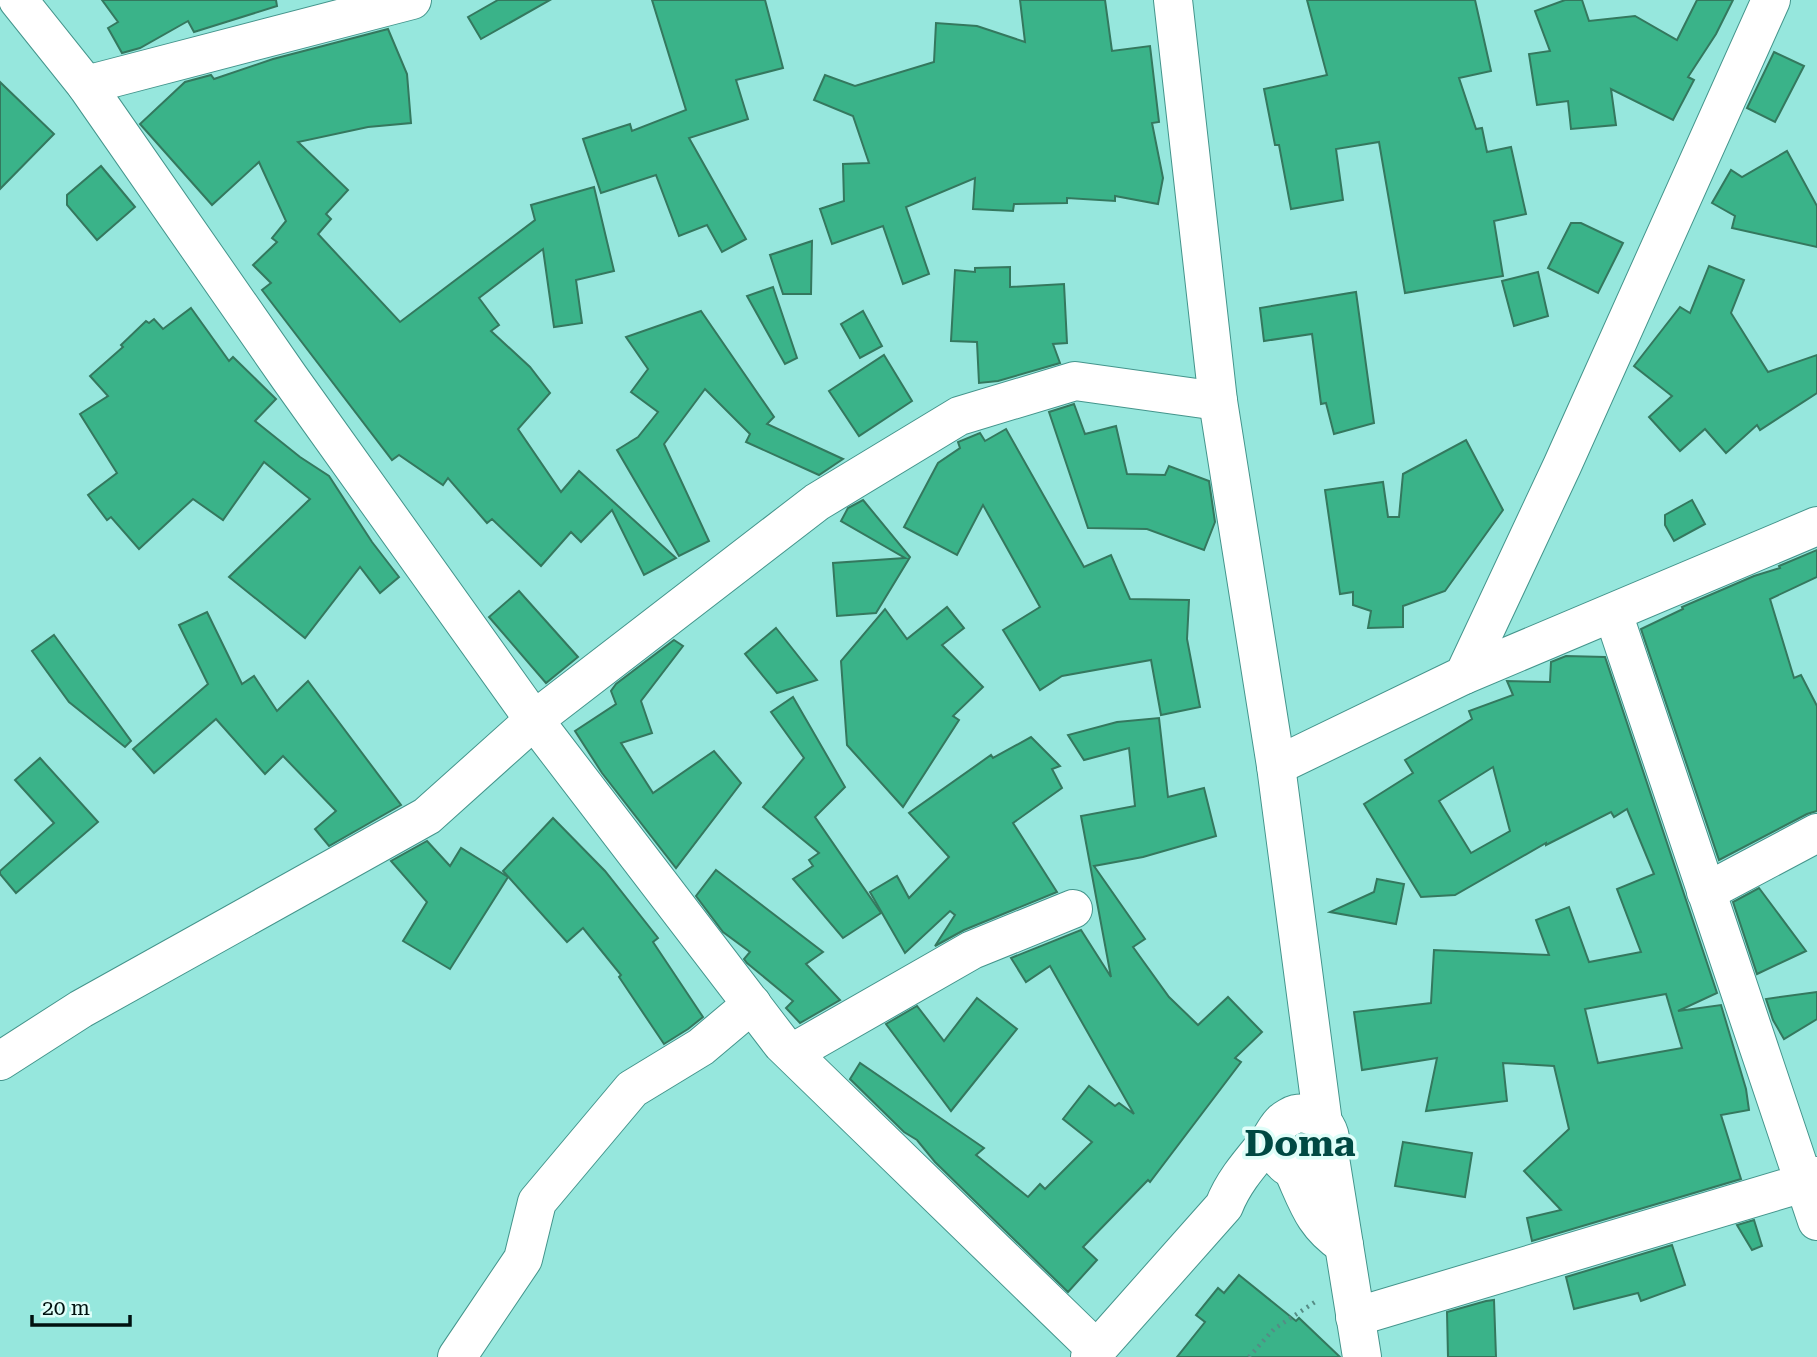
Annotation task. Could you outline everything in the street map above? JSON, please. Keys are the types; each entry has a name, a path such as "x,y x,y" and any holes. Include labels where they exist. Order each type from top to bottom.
{"street":[{"path":"18,0 86,85 289,377 534,720 752,1004 792,1054 1092,1353 1224,1206 1245,1198 1284,1148 1296,1114 1311,1115 1326,1138 1321,1164 1307,1171 1284,1148"},
{"path":"86,85 312,12 412,0"},
{"path":"1173,0 1218,401 1276,766 1326,1138 1362,1357"},
{"path":"1464,676 1568,453 1771,0"},
{"path":"0,1061 81,1009 426,816 534,720 817,502 960,416 1075,381 1218,401"},
{"path":"1276,766 1464,676 1817,526"},
{"path":"1613,613 1706,892 1810,1179 1817,1221"},
{"path":"1706,892 1817,834"},
{"path":"792,1054 972,950 1073,909"},
{"path":"457,1357 523,1259 537,1202 632,1089 701,1046 752,1004"},
{"path":"1310,1028 1284,1148 1318,1223 1347,1262"},
{"path":"1355,1317 1810,1179"}],"path":[{"path":"1249,1357 1274,1329 1347,1262"}],"building":[{"path":"102,0 276,0 277,6 194,32 188,21 140,48 122,53 108,28 118,22"},
{"path":"498,0 550,0 481,39 468,17"},
{"path":"652,0 765,0 783,68 736,80 748,119 689,138 746,239 722,252 707,225 679,236 656,175 601,193 583,139 630,124 632,131 686,110"},
{"path":"1020,0 1105,0 1112,51 1150,46 1159,122 1152,123 1163,178 1158,204 1115,196 1115,201 1067,198 1067,203 1014,204 1013,211 973,209 975,178 906,207 929,274 903,284 883,226 832,244 820,209 844,201 843,164 869,163 853,116 814,100 825,75 855,86 934,62 936,23 977,26 1025,42"},
{"path":"1307,0 1475,0 1491,71 1459,78 1476,129 1482,128 1487,152 1511,147 1526,214 1494,221 1503,276 1405,293 1379,142 1336,149 1343,200 1291,209 1279,145 1275,145 1264,89 1327,75"},
{"path":"1565,0 1582,0 1589,21 1635,16 1677,40 1697,0 1733,0 1716,34 1688,77 1694,80 1673,120 1611,89 1616,125 1571,129 1568,101 1537,105 1529,54 1550,51 1535,11"},
{"path":"388,29 407,74 411,123 368,127 298,142 348,190 326,214 331,219 318,234 400,322 535,220 531,205 594,187 614,271 576,280 582,323 554,327 543,249 479,298 499,325 491,331 530,367 550,393 518,429 561,492 579,471 676,558 644,575 612,510 581,542 571,532 541,566 492,519 487,523 448,478 443,485 399,455 392,460 262,290 271,283 253,265 277,242 272,238 286,221 259,162 212,205 140,124 185,82 211,75 214,79 273,59"},
{"path":"1774,52 1804,66 1775,122 1747,108"},
{"path":"0,82 54,134 0,189"},
{"path":"1787,151 1817,206 1817,247 1732,228 1735,216 1712,203 1731,170 1742,177"},
{"path":"101,166 135,207 97,240 67,205 67,195"},
{"path":"1571,223 1581,223 1623,243 1598,293 1548,268"},
{"path":"812,241 811,294 783,294 770,255"},
{"path":"1709,266 1744,280 1731,313 1768,372 1817,355 1817,393 1760,430 1757,425 1726,453 1705,429 1680,451 1649,417 1672,396 1634,366 1680,307 1690,313"},
{"path":"1010,267 1010,287 1064,284 1067,343 1053,344 1060,363 998,381 979,383 977,342 951,341 955,270 975,272 975,268"},
{"path":"1538,272 1548,316 1514,326 1502,281"},
{"path":"773,287 797,358 785,364 747,296"},
{"path":"1356,292 1374,423 1334,434 1326,403 1321,404 1312,334 1264,341 1260,308"},
{"path":"191,308 229,361 233,357 276,399 255,421 329,476 372,542 399,577 380,593 360,567 305,638 229,577 310,499 264,462 223,520 193,499 139,549 111,517 107,520 88,495 117,473 80,414 108,396 90,376 123,347 121,345 146,321 149,323 154,319 163,329"},
{"path":"701,311 774,417 767,424 843,459 819,475 746,442 750,434 705,389 664,444 709,541 679,556 617,450 638,437 658,412 631,392 648,369 626,337"},
{"path":"863,311 882,346 860,358 841,324"},
{"path":"884,355 912,401 859,436 829,391"},
{"path":"1074,404 1085,434 1116,426 1127,474 1165,475 1169,466 1209,481 1215,522 1204,550 1147,529 1088,528 1049,412"},
{"path":"1006,429 1084,567 1111,555 1130,599 1189,600 1187,639 1200,707 1161,715 1151,660 1062,676 1040,690 1003,630 1040,607 983,505 957,555 904,527 938,463 960,448 958,442 980,433 985,441"},
{"path":"1466,440 1503,510 1445,591 1403,606 1403,627 1368,628 1371,611 1353,605 1353,592 1340,594 1325,490 1383,482 1388,517 1399,517 1403,474"},
{"path":"863,500 910,557 876,613 837,616 833,563 905,558 841,521 848,508"},
{"path":"1692,500 1705,524 1674,541 1665,525 1665,515"},
{"path":"1817,550 1817,577 1770,599 1794,678 1801,675 1817,706 1817,811 1719,860 1641,629 1683,609 1682,607 1754,576 1780,568 1779,566"},
{"path":"519,591 578,657 546,683 489,617"},
{"path":"947,607 964,628 942,645 983,687 953,716 959,720 903,807 847,745 841,661 885,609 907,639"},
{"path":"207,612 242,684 254,676 277,711 308,681 401,805 329,846 315,829 336,811 283,756 265,774 216,719 154,773 133,749 208,684 179,625"},
{"path":"776,628 817,680 777,693 745,654"},
{"path":"54,635 131,741 125,747 69,702 32,651"},
{"path":"674,640 683,646 641,701 652,733 621,743 653,793 714,751 741,783 676,868 602,773 575,731 616,704 611,691 616,684"},
{"path":"1566,656 1605,657 1717,993 1678,1011 1721,1005 1746,1089 1749,1110 1721,1115 1741,1179 1532,1241 1527,1218 1561,1210 1524,1171 1569,1129 1554,1066 1503,1063 1507,1101 1426,1111 1437,1058 1362,1070 1354,1012 1431,1003 1434,950 1549,955 1536,920 1569,907 1589,962 1641,952 1617,889 1654,874 1627,809 1614,817 1611,812 1546,843 1455,895 1421,897 1364,804 1413,773 1405,760 1472,719 1469,711 1513,695 1507,681 1550,682 1551,662","holes":["1493,767 1510,831 1471,853 1439,801","1666,994 1682,1048 1598,1063 1585,1009"]},
{"path":"793,697 845,787 815,817 881,913 843,938 793,879 813,866 809,860 819,853 763,807 804,758 771,712"},
{"path":"1159,718 1168,797 1204,788 1216,836 1143,857 1094,866 1145,939 1133,947 1169,997 1198,1025 1228,997 1262,1032 1235,1058 1241,1062 1150,1182 1148,1180 1083,1247 1097,1260 1068,1292 935,1162 917,1140 904,1132 850,1079 860,1063 984,1148 976,1155 1028,1197 1040,1184 1045,1189 1092,1142 1063,1119 1089,1086 1115,1106 1119,1103 1134,1114 1050,966 1026,982 1011,958 1081,930 1111,977 1081,816 1135,806 1129,748 1084,760 1068,735 1117,722"},
{"path":"1031,737 1060,766 1052,769 1062,788 1013,823 1057,892 964,930 935,946 955,915 950,911 905,953 870,892 897,876 909,898 949,857 909,813 991,755 993,758"},
{"path":"40,758 98,822 16,893 0,871 54,823 15,780"},
{"path":"553,818 605,871 658,938 653,942 703,1017 664,1044 619,977 621,975 583,928 567,942 503,871"},
{"path":"427,841 450,866 461,848 508,877 450,969 403,941 427,902 391,861"},
{"path":"716,870 823,952 806,964 840,1000 800,1023 786,1008 793,1001 747,963 744,959 750,952 723,932 696,896"},
{"path":"1377,879 1404,884 1396,924 1330,912 1374,892"},
{"path":"1759,888 1806,951 1757,974 1733,902"},
{"path":"1817,992 1817,1019 1784,1039 1773,1020 1766,999"},
{"path":"977,998 1017,1029 951,1111 886,1024 917,1006 944,1041"},
{"path":"1403,1142 1472,1153 1465,1197 1395,1186"},
{"path":"1754,1220 1762,1246 1752,1250 1737,1225"},
{"path":"1672,1245 1685,1285 1641,1301 1638,1293 1574,1309 1566,1277"},
{"path":"1239,1275 1296,1321 1299,1318 1340,1357 1177,1357 1205,1322 1196,1315 1218,1288 1224,1293"},
{"path":"1494,1300 1496,1357 1448,1357 1447,1312"}],"district":[{"name":"Doma","path":"1300,1143"}]}
